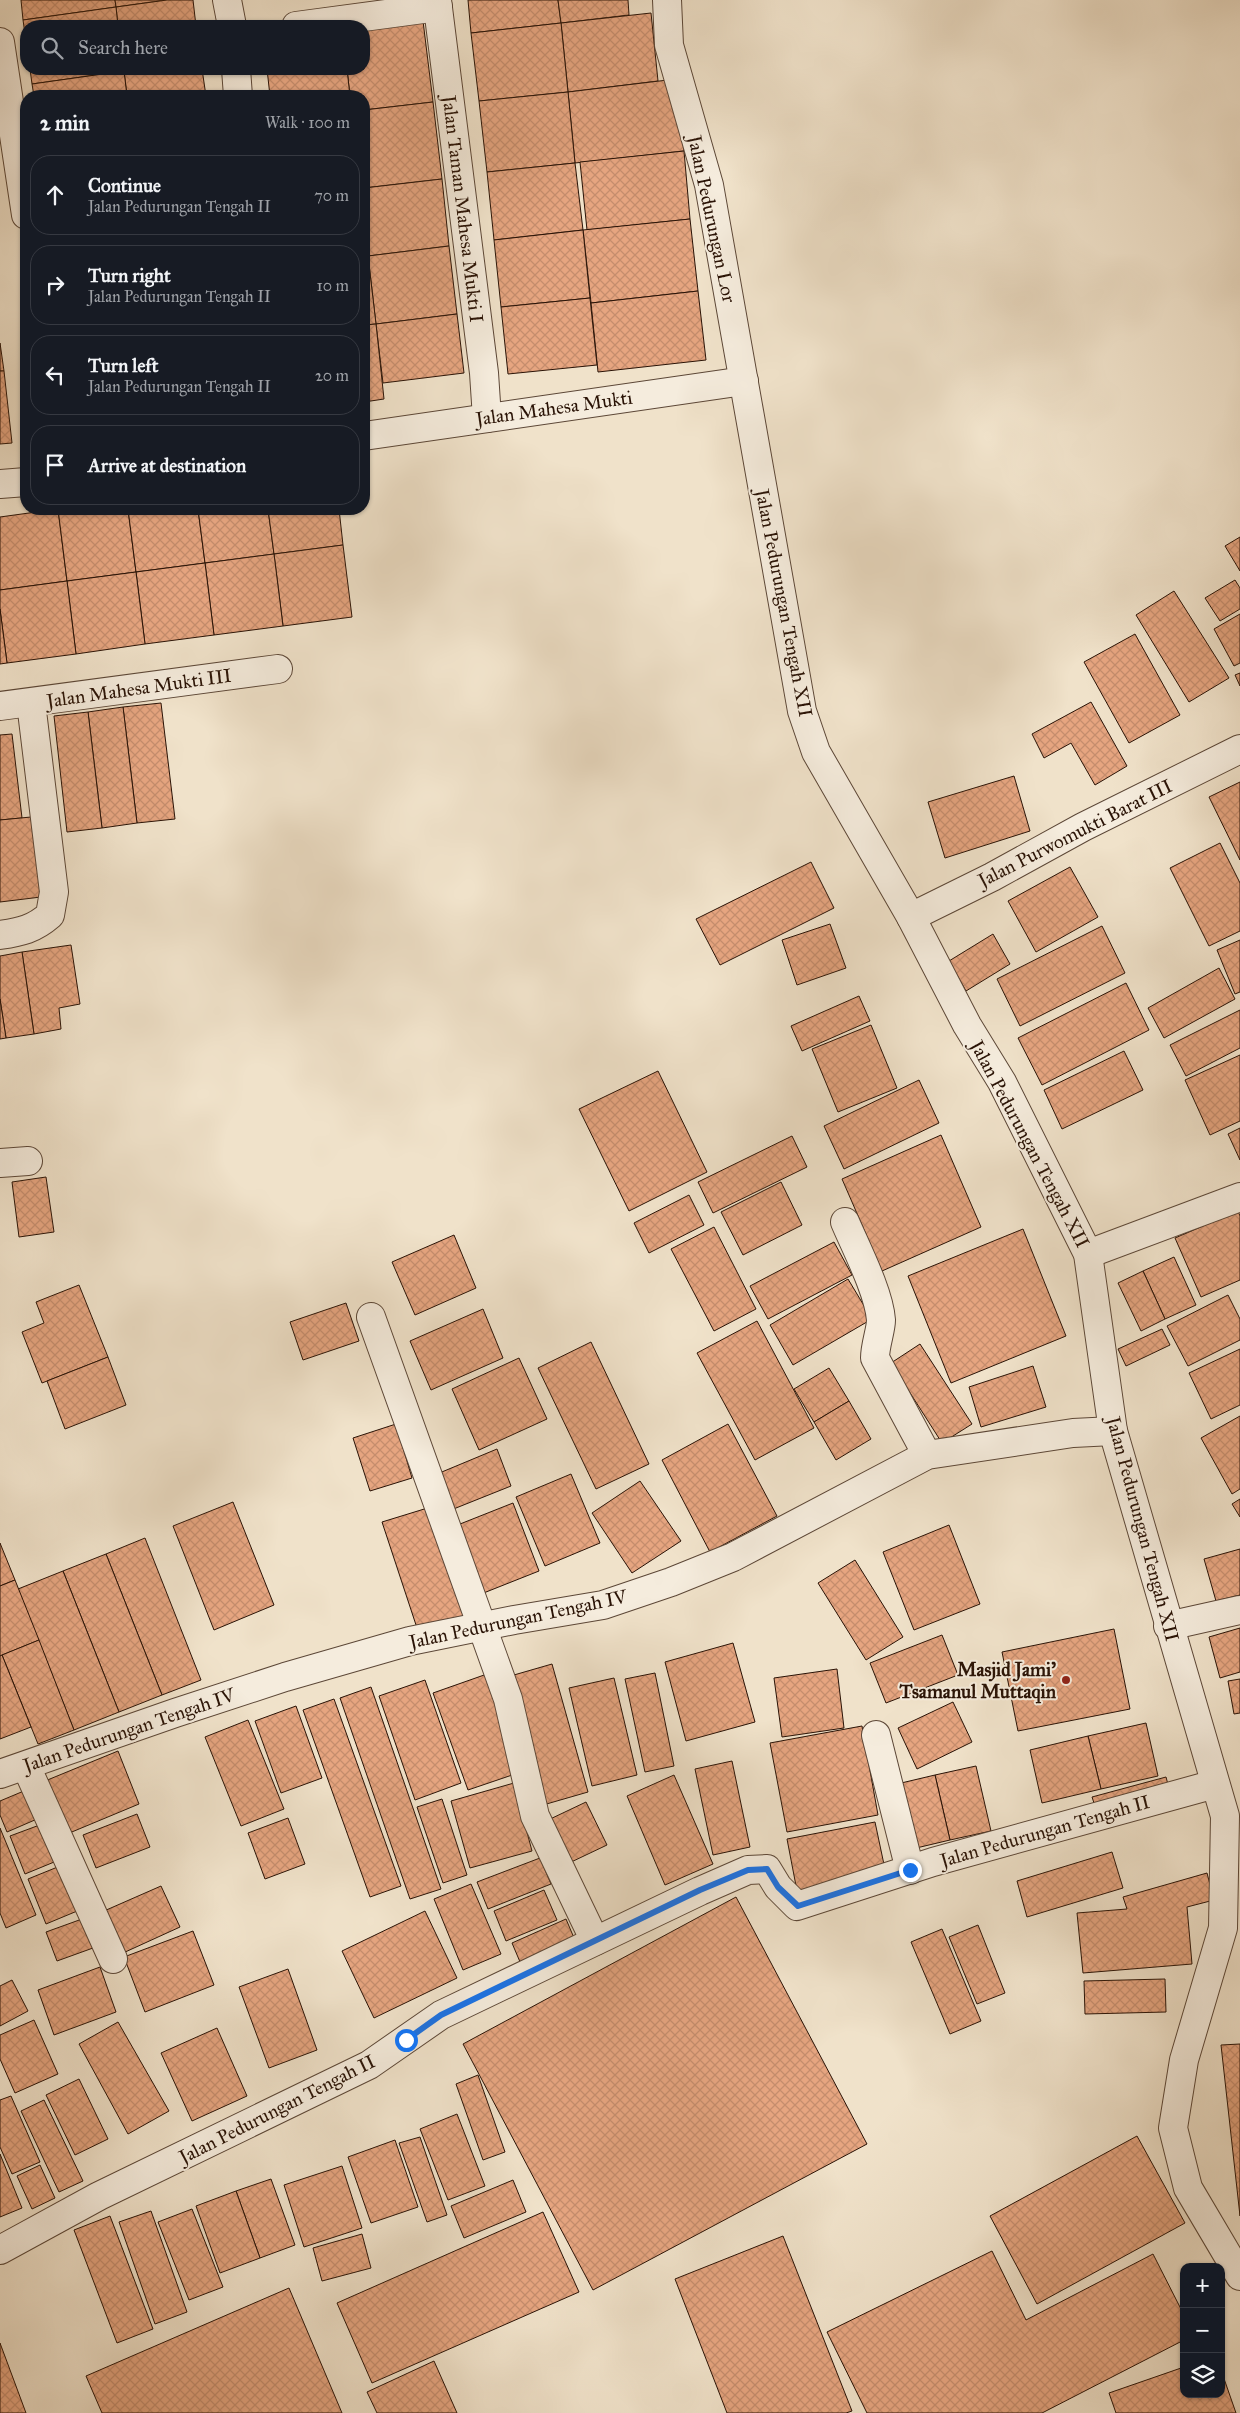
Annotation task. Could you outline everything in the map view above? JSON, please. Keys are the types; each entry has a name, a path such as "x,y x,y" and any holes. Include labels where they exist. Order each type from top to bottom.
{"street":[{"path":"227,0 231,20"},
{"name":"Jalan Pedurungan Lor","path":"667,0 669,45 709,184 744,381"},
{"path":"334,20 437,4"},
{"name":"Jalan Taman Mahesa Mukti I","path":"437,4 484,373 487,418"},
{"path":"0,42 20,175"},
{"path":"236,75 238,90"},
{"name":"Jalan Mahesa Mukti","path":"370,435 744,381"},
{"name":"Jalan Pedurungan Tengah XII","path":"744,381 802,711 816,752 911,917 967,1025 1002,1082 1088,1254 1113,1431 1232,1849 1223,1928 1184,2060 1173,2128 1188,2188 1240,2276"},
{"path":"0,484 20,482"},
{"name":"Jalan Mahesa Mukti III","path":"0,706 278,669"},
{"path":"0,934 21,932 36,927 50,915 54,892 31,703"},
{"name":"Jalan Purwomukti Barat III","path":"911,917 992,877 1083,827 1240,749"},
{"path":"0,1163 28,1161"},
{"path":"1088,1254 1240,1197"},
{"path":"844,1222 878,1303 881,1322 875,1343 875,1358 928,1455"},
{"path":"371,1317 508,1699 535,1816 594,1941"},
{"name":"Jalan Pedurungan Tengah IV","path":"0,1774 285,1677 410,1641 481,1626 603,1605 672,1582 733,1557 928,1455 1073,1433 1113,1431"},
{"path":"1168,1626 1240,1610"},
{"path":"876,1735 910,1870"},
{"path":"26,1766 112,1959"},
{"name":"Jalan Pedurungan Tengah II","path":"1,2248 99,2196 370,2065 441,2015 594,1941 748,1870 767,1869 778,1887 798,1906 910,1870 1214,1784"}],"building":[{"path":"21,0 115,0 116,7 23,20"},
{"path":"115,0 167,0 116,7"},
{"path":"167,0 193,0 195,20 117,20 116,7"},
{"path":"468,0 558,0 561,23 471,33"},
{"path":"558,0 628,0 629,15 561,23"},
{"path":"116,7 117,20 23,20"},
{"path":"651,13 658,81 568,92 561,23"},
{"path":"423,21 433,102 370,109 370,90 349,90 348,75 370,75 370,27"},
{"path":"561,23 568,92 479,101 471,33"},
{"path":"31,75 96,75 32,84"},
{"path":"96,75 124,75 126,90 33,90 32,84"},
{"path":"124,75 203,75 205,90 126,90"},
{"path":"268,75 348,75 349,90 269,90"},
{"path":"676,79 684,151 575,163 568,92"},
{"path":"568,92 575,163 487,172 479,101"},
{"path":"433,102 442,179 370,187 370,109"},
{"path":"684,151 690,219 587,230 580,162"},
{"path":"575,163 583,230 494,240 487,172"},
{"path":"442,179 449,246 370,256 370,187"},
{"path":"690,219 698,291 591,303 583,230"},
{"path":"583,230 590,298 501,307 494,240"},
{"path":"449,246 457,314 376,324 370,273 370,256"},
{"path":"370,273 376,324 370,324"},
{"path":"698,291 706,360 598,372 591,303"},
{"path":"590,298 597,365 508,374 501,307"},
{"path":"457,314 464,373 383,383 376,324"},
{"path":"370,324 376,324 384,399 370,401"},
{"path":"0,343 4,371 0,371"},
{"path":"0,371 4,371 12,443 0,444"},
{"path":"20,514 59,515 67,581 0,590 0,517"},
{"path":"59,515 129,515 136,572 67,581"},
{"path":"129,515 199,515 205,563 136,572"},
{"path":"199,515 269,515 274,554 205,563"},
{"path":"269,515 340,515 343,545 274,554"},
{"path":"1240,537 1240,571 1225,546"},
{"path":"343,545 352,617 283,626 274,554"},
{"path":"274,554 283,626 214,635 205,563"},
{"path":"205,563 214,635 145,644 136,572"},
{"path":"136,572 145,644 76,654 67,581"},
{"path":"1235,580 1240,588 1240,609 1220,621 1205,598"},
{"path":"67,581 76,654 7,663 0,609 0,590"},
{"path":"1174,591 1229,678 1189,702 1136,615"},
{"path":"0,609 7,663 0,664"},
{"path":"1240,614 1240,663 1234,666 1214,629"},
{"path":"1135,634 1180,715 1129,743 1084,662"},
{"path":"1240,673 1240,686 1235,675"},
{"path":"1091,702 1127,766 1095,785 1071,743 1044,758 1032,734"},
{"path":"161,703 175,819 137,823 123,707"},
{"path":"123,707 137,823 102,828 88,712"},
{"path":"88,712 102,828 67,832 54,716"},
{"path":"12,734 22,818 0,820 0,735"},
{"path":"1014,776 1030,831 945,858 928,802"},
{"path":"1240,782 1240,860 1209,797"},
{"path":"31,817 41,897 0,902 0,820"},
{"path":"1220,843 1240,883 1240,931 1209,946 1170,868"},
{"path":"811,862 834,908 720,965 696,919"},
{"path":"1070,867 1098,917 1036,952 1008,901"},
{"path":"830,924 846,968 797,985 782,940"},
{"path":"1102,926 1125,973 1020,1026 997,979"},
{"path":"993,934 1010,964 966,991 949,961"},
{"path":"1240,940 1240,992 1235,994 1217,950"},
{"path":"71,945 80,1004 59,1008 61,1029 34,1034 22,952"},
{"path":"22,952 34,1034 6,1038 0,999 0,956"},
{"path":"1219,968 1235,999 1164,1038 1148,1008"},
{"path":"1126,983 1149,1030 1042,1085 1018,1038"},
{"path":"859,996 870,1021 802,1051 791,1026"},
{"path":"0,999 6,1038 0,1039"},
{"path":"1240,1010 1240,1048 1186,1076 1170,1045"},
{"path":"871,1025 897,1088 838,1112 812,1049"},
{"path":"1124,1051 1143,1090 1062,1129 1044,1090"},
{"path":"1240,1055 1240,1121 1210,1135 1185,1080"},
{"path":"658,1071 707,1172 629,1211 579,1109"},
{"path":"919,1080 939,1123 844,1169 824,1126"},
{"path":"1240,1128 1240,1160 1228,1134"},
{"path":"941,1135 981,1227 882,1271 842,1179"},
{"path":"792,1136 807,1167 713,1213 698,1182"},
{"path":"46,1177 54,1232 19,1237 12,1182"},
{"path":"781,1182 802,1225 743,1255 721,1212"},
{"path":"689,1195 704,1225 649,1253 634,1223"},
{"path":"1238,1211 1240,1216 1240,1280 1201,1297 1175,1238"},
{"path":"714,1227 756,1309 714,1331 671,1249"},
{"path":"1023,1229 1066,1336 951,1383 908,1276"},
{"path":"454,1235 476,1288 415,1315 392,1262"},
{"path":"834,1242 852,1275 768,1319 750,1286"},
{"path":"1174,1257 1196,1305 1165,1319 1143,1271"},
{"path":"1143,1271 1165,1319 1141,1331 1118,1283"},
{"path":"848,1279 872,1319 793,1365 770,1325"},
{"path":"79,1285 108,1357 42,1383 22,1332 44,1323 36,1302"},
{"path":"1228,1295 1240,1319 1240,1340 1188,1366 1167,1326"},
{"path":"346,1303 359,1341 303,1360 290,1322"},
{"path":"483,1309 503,1358 431,1390 410,1341"},
{"path":"757,1321 814,1428 755,1460 697,1353"},
{"path":"1162,1329 1170,1345 1126,1366 1118,1349"},
{"path":"591,1342 649,1464 596,1489 538,1368"},
{"path":"920,1344 972,1424 942,1443 891,1363"},
{"path":"1240,1349 1240,1405 1211,1419 1189,1373"},
{"path":"108,1357 126,1405 65,1429 47,1381"},
{"path":"519,1358 547,1419 479,1450 452,1389"},
{"path":"1033,1366 1046,1407 981,1427 969,1387"},
{"path":"829,1368 849,1401 814,1422 794,1389"},
{"path":"849,1401 871,1439 836,1460 814,1422"},
{"path":"1240,1416 1240,1489 1232,1494 1201,1438"},
{"path":"396,1424 412,1478 370,1491 353,1438"},
{"path":"728,1424 777,1516 710,1552 662,1460"},
{"path":"497,1449 511,1486 451,1510 437,1474"},
{"path":"571,1474 600,1543 545,1566 516,1497"},
{"path":"640,1481 681,1541 632,1573 592,1513"},
{"path":"1240,1499 1240,1517 1232,1504"},
{"path":"233,1502 274,1605 214,1630 173,1526"},
{"path":"513,1503 539,1571 481,1594 455,1526"},
{"path":"434,1506 469,1614 418,1631 382,1522"},
{"path":"949,1525 980,1604 914,1630 883,1552"},
{"path":"145,1538 201,1680 162,1695 106,1554"},
{"path":"0,1543 15,1580 0,1586"},
{"path":"1240,1549 1240,1595 1216,1601 1204,1559"},
{"path":"106,1554 162,1695 119,1712 63,1571"},
{"path":"855,1560 903,1637 866,1660 818,1583"},
{"path":"63,1571 119,1712 74,1730 18,1589"},
{"path":"15,1580 39,1640 0,1656 0,1586"},
{"path":"1240,1628 1240,1672 1220,1678 1209,1637"},
{"name":"Masjid Jami' Tsamanul Muttaqin","path":"1114,1629 1130,1709 1018,1731 1002,1652"},
{"path":"942,1635 958,1675 886,1703 870,1663"},
{"path":"39,1640 74,1730 38,1744 2,1655"},
{"path":"733,1643 755,1722 686,1741 665,1662"},
{"path":"2,1655 31,1727 0,1739 0,1656"},
{"path":"552,1664 588,1792 543,1805 507,1677"},
{"path":"837,1669 844,1728 782,1737 774,1678"},
{"path":"655,1673 674,1766 645,1772 625,1679"},
{"path":"487,1674 521,1772 468,1790 433,1693"},
{"path":"614,1678 637,1775 592,1786 569,1688"},
{"path":"1240,1679 1240,1713 1234,1714 1228,1681"},
{"path":"425,1680 461,1783 415,1800 379,1696"},
{"path":"371,1687 441,1889 410,1899 340,1698"},
{"path":"334,1699 401,1886 370,1897 303,1710"},
{"path":"953,1702 972,1742 917,1769 898,1728"},
{"path":"296,1706 322,1778 281,1793 255,1721"},
{"path":"248,1720 284,1809 241,1826 205,1737"},
{"path":"1146,1723 1158,1776 1101,1789 1088,1736"},
{"path":"862,1726 878,1815 787,1832 770,1743"},
{"path":"1088,1736 1101,1789 1042,1803 1030,1750"},
{"path":"118,1751 139,1804 67,1834 45,1781"},
{"path":"732,1761 750,1847 713,1855 695,1769"},
{"path":"976,1766 991,1831 950,1840 935,1775"},
{"path":"674,1775 713,1864 665,1885 627,1796"},
{"path":"935,1775 950,1840 912,1849 897,1784"},
{"path":"1166,1777 1170,1792 1097,1812 1092,1797"},
{"path":"514,1783 532,1851 470,1868 451,1801"},
{"path":"31,1788 44,1816 7,1832 0,1815 0,1801"},
{"path":"442,1799 467,1875 443,1883 417,1807"},
{"path":"586,1802 607,1845 567,1864 546,1821"},
{"path":"137,1814 150,1847 96,1868 83,1835"},
{"path":"288,1818 305,1864 265,1879 248,1833"},
{"path":"875,1822 886,1874 797,1891 787,1839"},
{"path":"45,1823 59,1860 25,1874 10,1836"},
{"path":"0,1828 36,1915 6,1928 0,1913"},
{"path":"1112,1852 1123,1888 1027,1917 1017,1881"},
{"path":"540,1858 551,1884 488,1909 477,1882"},
{"path":"65,1864 82,1909 46,1924 28,1879"},
{"path":"1207,1873 1214,1900 1187,1907 1192,1964 1083,1973 1077,1913 1127,1909 1123,1897"},
{"path":"471,1884 501,1954 463,1970 434,1899"},
{"path":"161,1886 180,1927 123,1953 104,1911"},
{"path":"544,1890 557,1920 506,1941 494,1911"},
{"path":"736,1897 867,2144 593,2290 463,2044"},
{"path":"425,1911 457,1978 374,2018 342,1951"},
{"path":"82,1919 93,1948 57,1961 46,1932"},
{"path":"566,1919 577,1945 523,1969 512,1943"},
{"path":"978,1925 1005,1993 977,2004 949,1937"},
{"path":"942,1929 981,2021 950,2034 911,1942"},
{"path":"193,1931 214,1985 145,2012 124,1957"},
{"path":"100,1967 116,2012 54,2035 38,1990"},
{"path":"288,1969 317,2050 269,2068 239,1987"},
{"path":"1165,1979 1166,2012 1085,2014 1084,1981"},
{"path":"12,1980 28,2011 0,2026 0,1986"},
{"path":"34,2020 58,2074 15,2093 0,2059 0,2035"},
{"path":"118,2022 169,2111 128,2134 79,2044"},
{"path":"217,2028 247,2096 192,2121 161,2053"},
{"path":"1240,2044 1240,2216 1221,2045"},
{"path":"478,2075 505,2152 483,2160 456,2084"},
{"path":"79,2079 108,2139 75,2155 46,2095"},
{"path":"11,2096 40,2162 12,2174 0,2147 0,2100"},
{"path":"44,2100 83,2181 59,2192 21,2111"},
{"path":"457,2114 485,2186 448,2200 420,2129"},
{"path":"1137,2136 1185,2223 1037,2304 990,2216"},
{"path":"420,2137 447,2215 427,2222 399,2143"},
{"path":"395,2140 418,2207 371,2223 348,2157"},
{"path":"0,2154 22,2208 0,2217"},
{"path":"40,2165 55,2198 32,2209 17,2176"},
{"path":"342,2166 362,2228 304,2247 284,2185"},
{"path":"271,2179 295,2245 260,2258 236,2191"},
{"path":"513,2180 526,2212 464,2238 451,2206"},
{"path":"236,2191 260,2258 220,2273 196,2206"},
{"path":"192,2209 223,2287 189,2300 158,2222"},
{"path":"151,2211 187,2312 155,2324 119,2222"},
{"path":"543,2212 579,2292 372,2383 337,2303"},
{"path":"110,2216 153,2329 117,2343 74,2230"},
{"path":"362,2234 371,2268 322,2281 313,2248"},
{"path":"783,2236 852,2411 846,2413 727,2413 675,2279"},
{"path":"992,2251 1026,2320 1153,2254 1180,2307 1180,2342 1042,2413 867,2413 827,2332"},
{"path":"289,2288 342,2413 102,2413 86,2376"},
{"path":"0,2343 26,2413 0,2413"},
{"path":"434,2361 457,2413 377,2413 367,2392"},
{"path":"1180,2368 1180,2398 1225,2398 1225,2381 1236,2413 1116,2413 1109,2393"}],"place":[{"name":"Masjid Jami' Tsamanul Muttaqin","path":"1066,1680"}],"route":[{"path":"406,2040 441,2015 700,1890 748,1870 767,1869 778,1887 798,1906 910,1870"}]}
